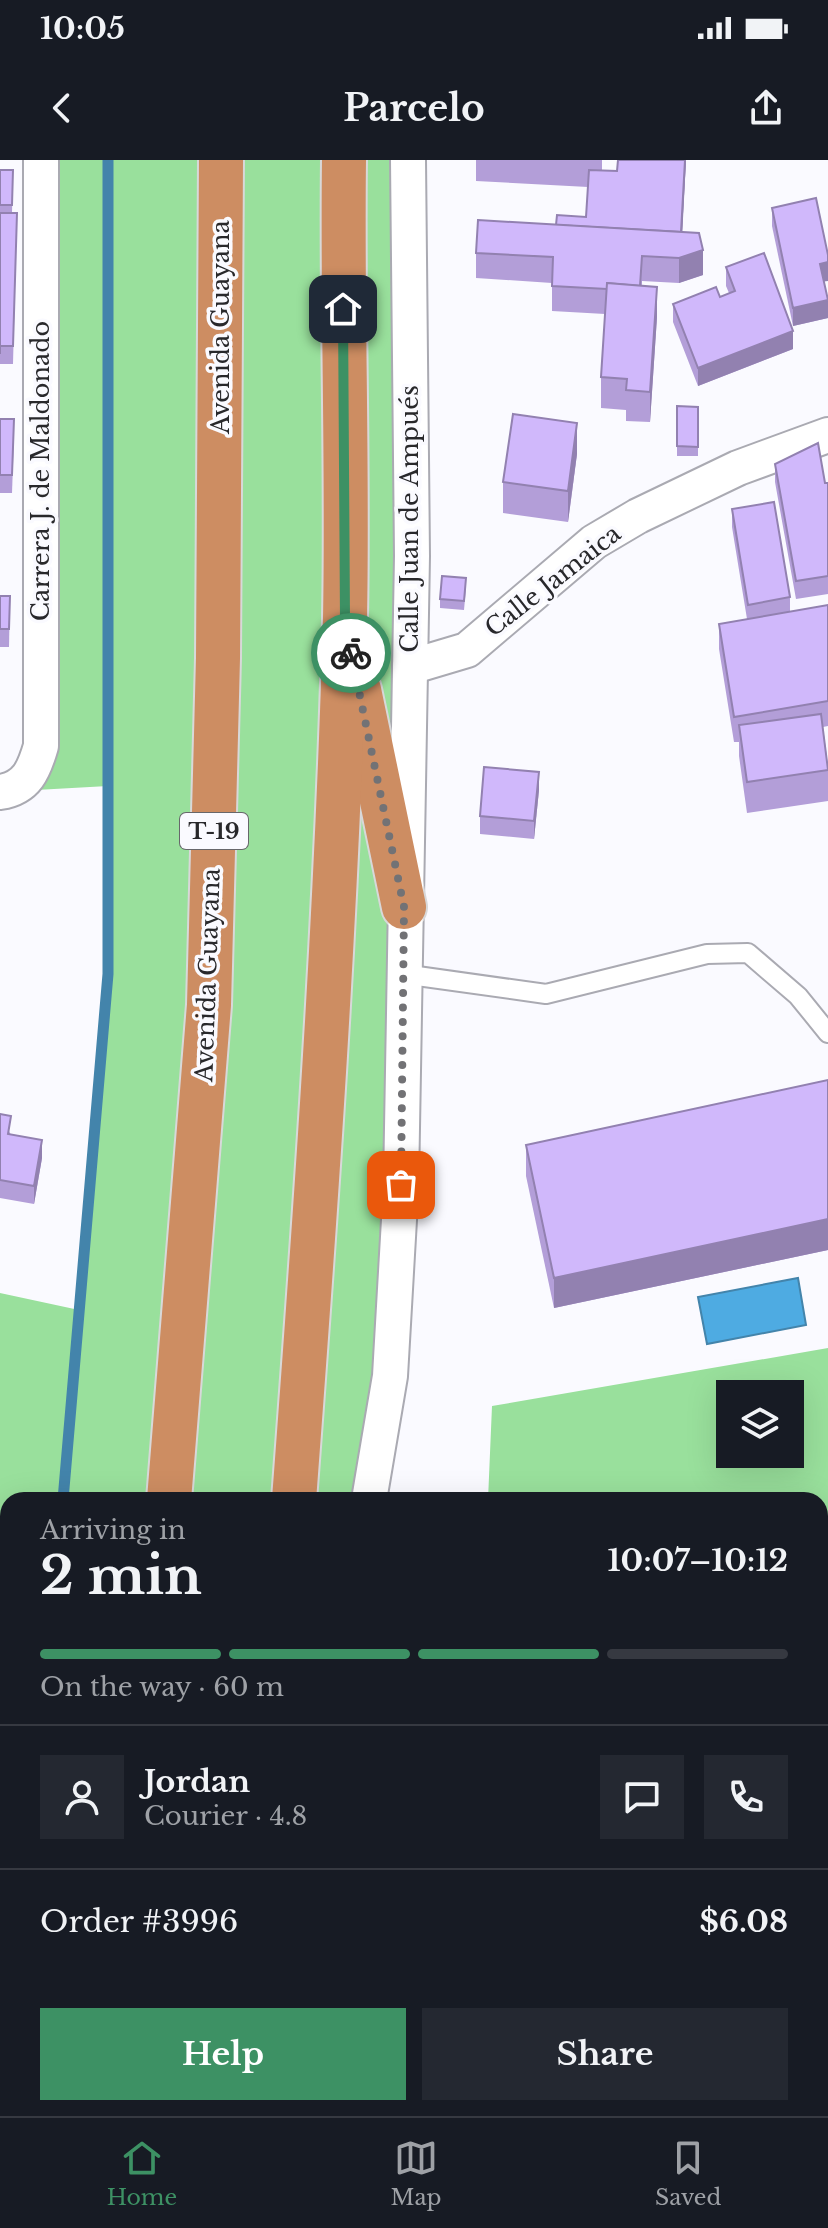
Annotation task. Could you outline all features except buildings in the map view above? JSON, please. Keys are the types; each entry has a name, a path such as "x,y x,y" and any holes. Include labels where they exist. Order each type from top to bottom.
{"highway":[{"name":"Avenida Guayana","path":"170,1492 209,1005 218,673 221,160"},
{"path":"295,1492 324,1074 345,621 344,160"},
{"path":"345,621 404,907"}],"street":[{"name":"Carrera J. de Maldonado","path":"14,786 41,746 41,160"},
{"name":"Calle Juan de Ampués","path":"370,1492 390,1376 397,1301 410,667 412,437 407,278 408,160"},
{"name":"Calle Jamaica","path":"410,667 467,650 594,542 638,516 738,468 828,435"}],"lane":[{"path":"403,974 546,994 707,954 748,953 798,996 828,1033"}],"green space":[{"path":"41,160 408,160 408,759 369,1492 0,1492 0,1293 79,1310 108,974 108,786 0,792 28,780"},
{"path":"828,1348 828,1492 488,1492 492,1406"}],"water":[{"path":"798,1278 806,1325 707,1344 698,1297"}],"waterway":[{"path":"64,1492 108,974 108,160"}],"way so far":[{"path":"351,653 404,907 401,1185"}],"route":[{"path":"343,309 345,621 351,653"}]}
